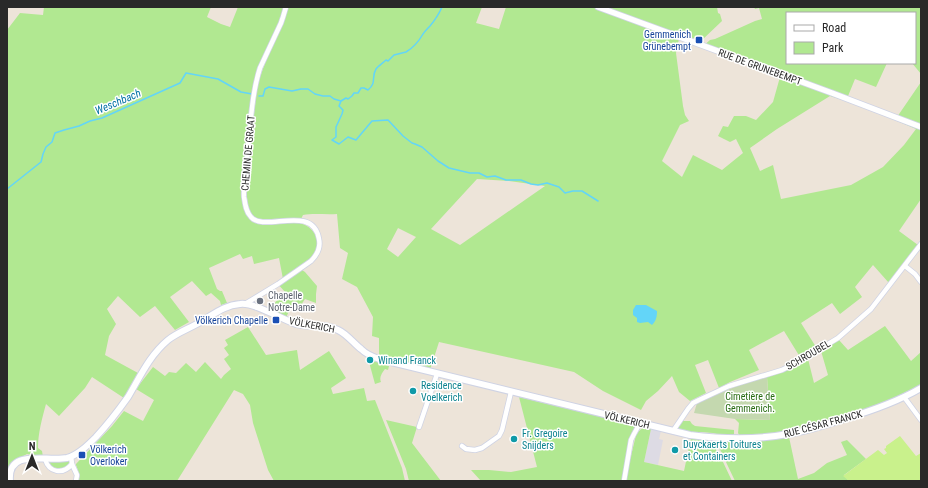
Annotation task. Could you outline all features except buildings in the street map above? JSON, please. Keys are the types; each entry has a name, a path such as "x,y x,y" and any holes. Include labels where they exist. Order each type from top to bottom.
{"main road":[{"name":"VÖLKERICH","path":"10,481 10,470 13,465 21,460 30,458 57,459 71,456 84,448 114,417 147,364 168,340 221,309 231,305 245,304 253,306 303,326 322,326 333,328 344,334 361,350 372,357 400,365 673,431"},
{"name":"RUE CÉSAR FRANCK","path":"673,431 690,435 718,438 770,437 789,434 824,425 884,406 921,388"}],"street":[{"name":"CHEMIN DE GRAAT","path":"245,304 278,284 311,261 316,256 320,245 318,234 310,224 300,220 257,221 250,217 245,203 244,190 254,92 260,68 286,7"},
{"name":"RUE DE GRUNEBEMPT","path":"598,7 921,127"},
{"name":"SCHROUBEL","path":"673,431 680,419 693,403 729,386 782,370 838,338 871,309 921,244"},
{"path":"905,266 915,274 921,282"},
{"path":"419,427 437,374"},
{"path":"462,446 466,449 475,450 482,448 499,436 502,430 511,392"},
{"path":"904,397 921,420"},
{"path":"624,481 631,440 640,423"},
{"path":"71,456 72,464 77,475 76,481"},
{"path":"45,459 48,466 58,471 62,471 70,467 72,464"}],"shaded area":[{"path":"651,429 661,431 659,439 663,440 658,465 644,462"}],"green space":[{"path":"44,7 211,7 207,17 230,27 238,7 283,7 278,24 257,74 251,96 244,207 248,205 246,182 257,89 263,69 288,7 482,7 476,23 499,29 506,7 717,7 722,21 701,41 685,35 679,39 676,53 683,106 685,115 689,121 680,125 662,161 682,177 693,155 722,170 743,153 736,139 730,142 718,136 723,126 728,127 734,116 746,116 756,120 773,102 780,77 702,47 710,40 762,19 759,8 755,9 754,7 921,7 921,74 913,64 916,64 916,12 786,12 786,64 887,64 876,87 855,79 846,101 830,96 777,129 750,148 760,171 773,165 781,199 851,185 883,167 904,145 916,129 895,120 921,82 921,199 899,231 918,245 889,283 873,265 855,287 862,297 840,314 832,303 801,323 816,347 800,357 784,331 749,350 759,370 719,388 708,360 695,365 706,393 690,401 679,392 672,376 646,401 641,410 603,391 574,372 439,342 430,370 379,357 379,338 372,336 373,317 357,287 342,279 348,253 340,248 337,214 303,215 299,223 304,224 312,230 316,238 317,247 308,261 299,268 305,272 317,286 316,303 305,299 301,305 293,302 285,320 266,312 285,292 277,283 283,279 279,258 254,264 252,256 243,259 240,254 209,268 217,289 222,291 227,303 221,305 220,301 211,293 206,296 192,281 170,297 189,322 175,330 155,306 140,317 118,296 107,309 116,324 109,336 105,355 138,373 124,398 92,377 85,388 59,416 46,404 40,426 38,442 38,448 42,451 43,457 27,454 12,463 7,473 7,30 20,13 43,15","holes":["477,179 509,181 545,186 460,245 431,229","398,228 416,237 398,257 387,249"]},
{"path":"885,326 911,361 921,352 921,385 883,403 799,430 740,436 738,433 739,423 735,419 770,420 767,377 793,367 808,359 814,383 828,375 821,351 839,340 848,350"},
{"path":"248,327 266,355 297,350 300,370 329,351 346,378 331,388 333,394 364,388 367,401 375,400 402,468 405,481 274,481 268,470 253,423 250,405 243,394 234,390 177,481 78,481 80,476 76,464 124,411 143,421 154,400 136,389 153,367 165,376 169,372 176,373 186,363 196,372 205,362 221,379 231,369 224,359 229,355 224,348 228,345 225,340"},
{"path":"372,360 389,366 388,370 385,369 380,378 381,382 375,384 369,362"},
{"name":"Cimetière de Gemmenich.","path":"767,377 770,420 735,419 694,413 697,403 740,385"},
{"path":"519,397 636,425 631,436 622,481 481,481 471,470 511,472 537,467"},
{"path":"386,420 417,427 412,443 441,481 409,481 406,469"},
{"path":"682,421 690,421 695,426 734,430 734,434 725,436 713,433 693,433 679,429 679,424"},
{"path":"644,427 651,429 644,462 684,471 691,438 711,441 732,481 625,481 636,435"},
{"path":"900,436 916,456 921,453 921,481 849,481 843,476 878,450 884,455 887,453 884,449 886,446"},
{"path":"789,437 798,479 814,473 827,463 847,455 841,442 847,440 866,459 844,475 849,481 735,481 716,441 767,440"},
{"path":"69,460 71,464 60,469 54,468 49,461"}],"water":[{"path":"636,305 646,305 657,311 656,319 652,325 648,322 637,322 637,318 633,315 633,310"}],"waterway":[{"path":"259,96 263,96 265,89 269,87 292,91 308,89 315,94 330,96 341,101 346,98 348,99 354,93 358,93 361,88 368,90 372,85 377,68 394,55 406,52 413,46 434,21 442,7"},
{"name":"Weschbach","path":"7,189 41,162 46,147 52,142 55,133 102,118 180,83 186,73 218,79 241,92 252,94"},
{"path":"341,101 339,106 343,110 336,127 336,137 332,140 339,144 348,137 356,140 372,121 388,120 403,136 412,143 422,147 438,161 449,168 470,173 479,173 487,177 495,176 506,180 521,180 531,184 538,185 547,183 559,187 565,193 582,191 598,201"}],"place":[{"name":"Gemmenich Grünebempt","path":"699,40"},
{"name":"Chapelle Notre-Dame","path":"260,301"},
{"name":"Völkerich Chapelle","path":"276,320"},
{"name":"Winand Franck","path":"370,360"},
{"name":"Residence Voelkerich","path":"413,391"},
{"name":"Fr. Gregoire Snijders","path":"514,439"},
{"name":"Duyckaerts Toitures et Containers","path":"675,450"},
{"name":"Völkerich Overloker","path":"82,455"}]}
